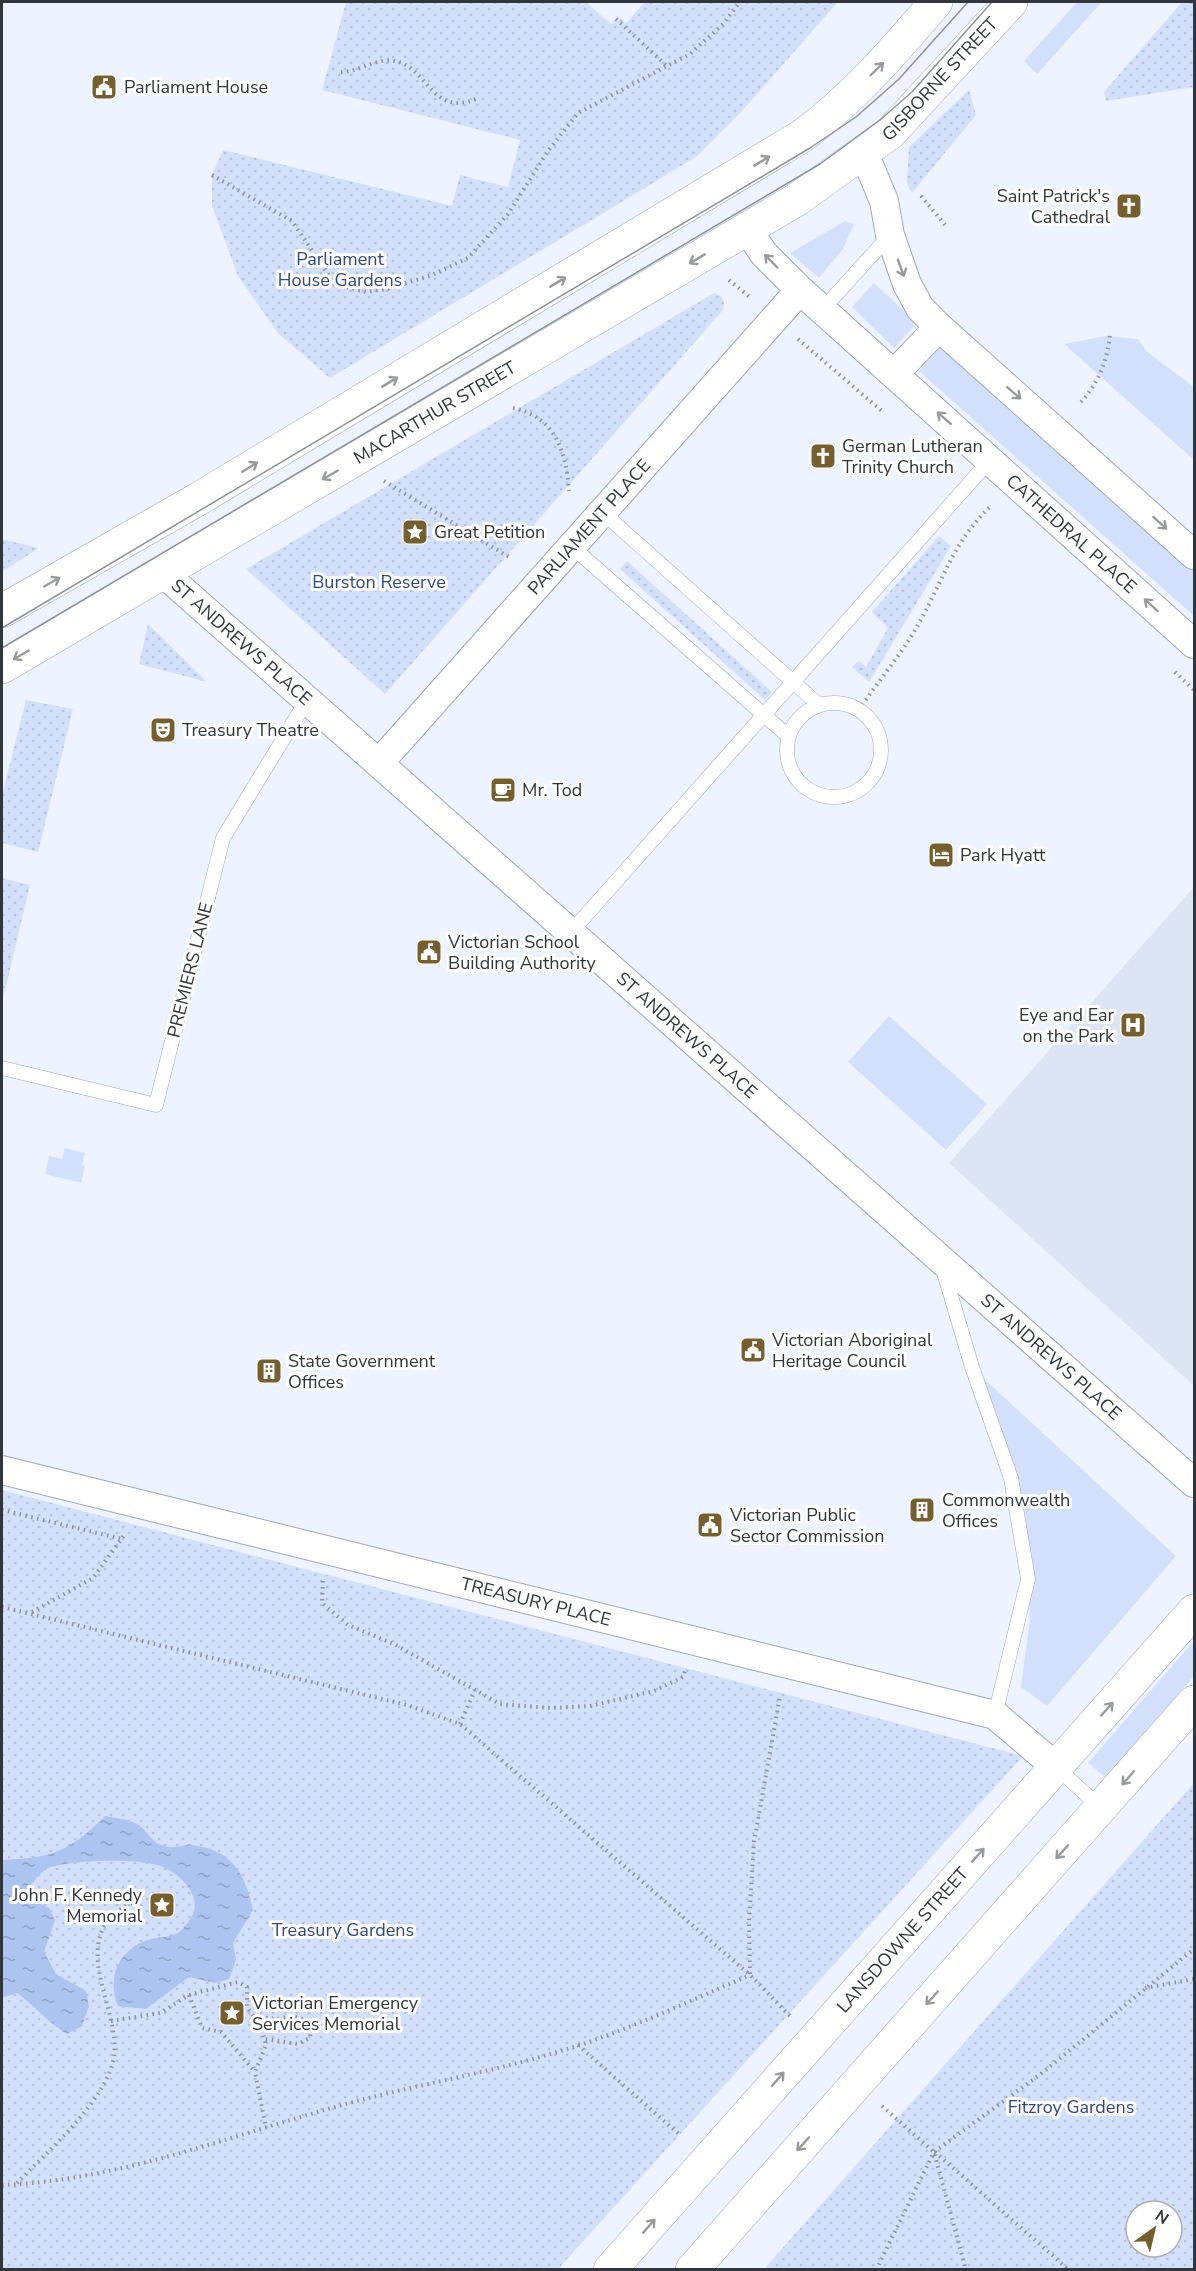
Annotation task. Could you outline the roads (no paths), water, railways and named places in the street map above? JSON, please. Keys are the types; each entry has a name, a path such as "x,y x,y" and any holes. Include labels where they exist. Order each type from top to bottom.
{"street":[{"path":"2,611 200,498 802,136 834,110 884,63 936,2"},
{"name":"GISBORNE STREET","path":"864,153 890,133 925,98 1011,2"},
{"path":"834,110 864,153 884,201 890,235 899,264 913,296 939,327 1194,555"},
{"name":"MACARTHUR STREET","path":"2,667 223,538 377,466 796,200 864,153"},
{"name":"CATHEDRAL PLACE","path":"722,185 764,254 800,290 1194,644"},
{"name":"PARLIAMENT PLACE","path":"379,763 800,290"},
{"path":"894,374 939,327"},
{"path":"340,412 377,466"},
{"path":"200,498 223,538"},
{"name":"ST ANDREWS PLACE","path":"128,539 162,572 1194,1483"},
{"name":"TREASURY PLACE","path":"2,1470 995,1715 1056,1767"},
{"name":"LANSDOWNE STREET","path":"610,2270 1194,1611"},
{"path":"692,2270 1194,1702"}],"lane":[{"path":"822,310 890,235"},
{"path":"571,932 990,460"},
{"path":"601,511 819,705"},
{"path":"571,546 788,736"},
{"name":"PREMIERS LANE","path":"2,1068 156,1105 223,838 307,699"},
{"path":"834,702 859,710 875,725 881,739 882,755 877,770 868,784 855,793 840,798 824,797 810,791 797,781 789,767 786,752 788,736 800,717 819,705 834,702"},
{"path":"940,1258 972,1367 1011,1478 1028,1579 995,1715"},
{"path":"1056,1767 1101,1809"}],"water":[{"path":"105,1816 137,1824 153,1840 162,1845 172,1847 192,1845 218,1852 235,1866 241,1875 253,1910 233,1943 236,1960 229,1979 215,1983 189,1977 146,2009 118,2006 114,1985 115,1974 123,1957 140,1943 178,1933 194,1911 193,1896 178,1876 157,1865 147,1863 86,1862 58,1865 46,1869 31,1884 32,1900 49,1908 55,1920 44,1952 56,1974 86,1991 89,2006 82,2026 67,2034 17,1993 2,1998 2,1860 47,1855 59,1851 81,1838"}],"tram line":[{"path":"2,628 810,148 856,117 899,79 968,2"},
{"path":"2,648 820,164 880,120 912,92 992,2"}],"place":[{"name":"Parliament House","path":"104,87"},
{"name":"Saint Patrick's Cathedral","path":"1129,206"},
{"name":"German Lutheran Trinity Church","path":"823,456"},
{"name":"Great Petition","path":"415,532"},
{"name":"Treasury Theatre","path":"163,730"},
{"name":"Mr. Tod","path":"503,790"},
{"name":"Park Hyatt","path":"941,855"},
{"name":"Victorian School Building Authority","path":"429,952"},
{"name":"Eye and Ear on the Park","path":"1133,1025"},
{"name":"Victorian Aboriginal Heritage Council","path":"753,1350"},
{"name":"State Government Offices","path":"269,1371"},
{"name":"Commonwealth Offices","path":"922,1510"},
{"name":"Victorian Public Sector Commission","path":"710,1525"},
{"name":"John F. Kennedy Memorial","path":"162,1905"},
{"name":"Victorian Emergency Services Memorial","path":"232,2013"}],"park label":[{"name":"Parliament House Gardens","path":"340,269"},
{"name":"Burston Reserve","path":"379,582"},
{"name":"Treasury Gardens","path":"343,1930"},
{"name":"Fitzroy Gardens","path":"1071,2107"}]}
